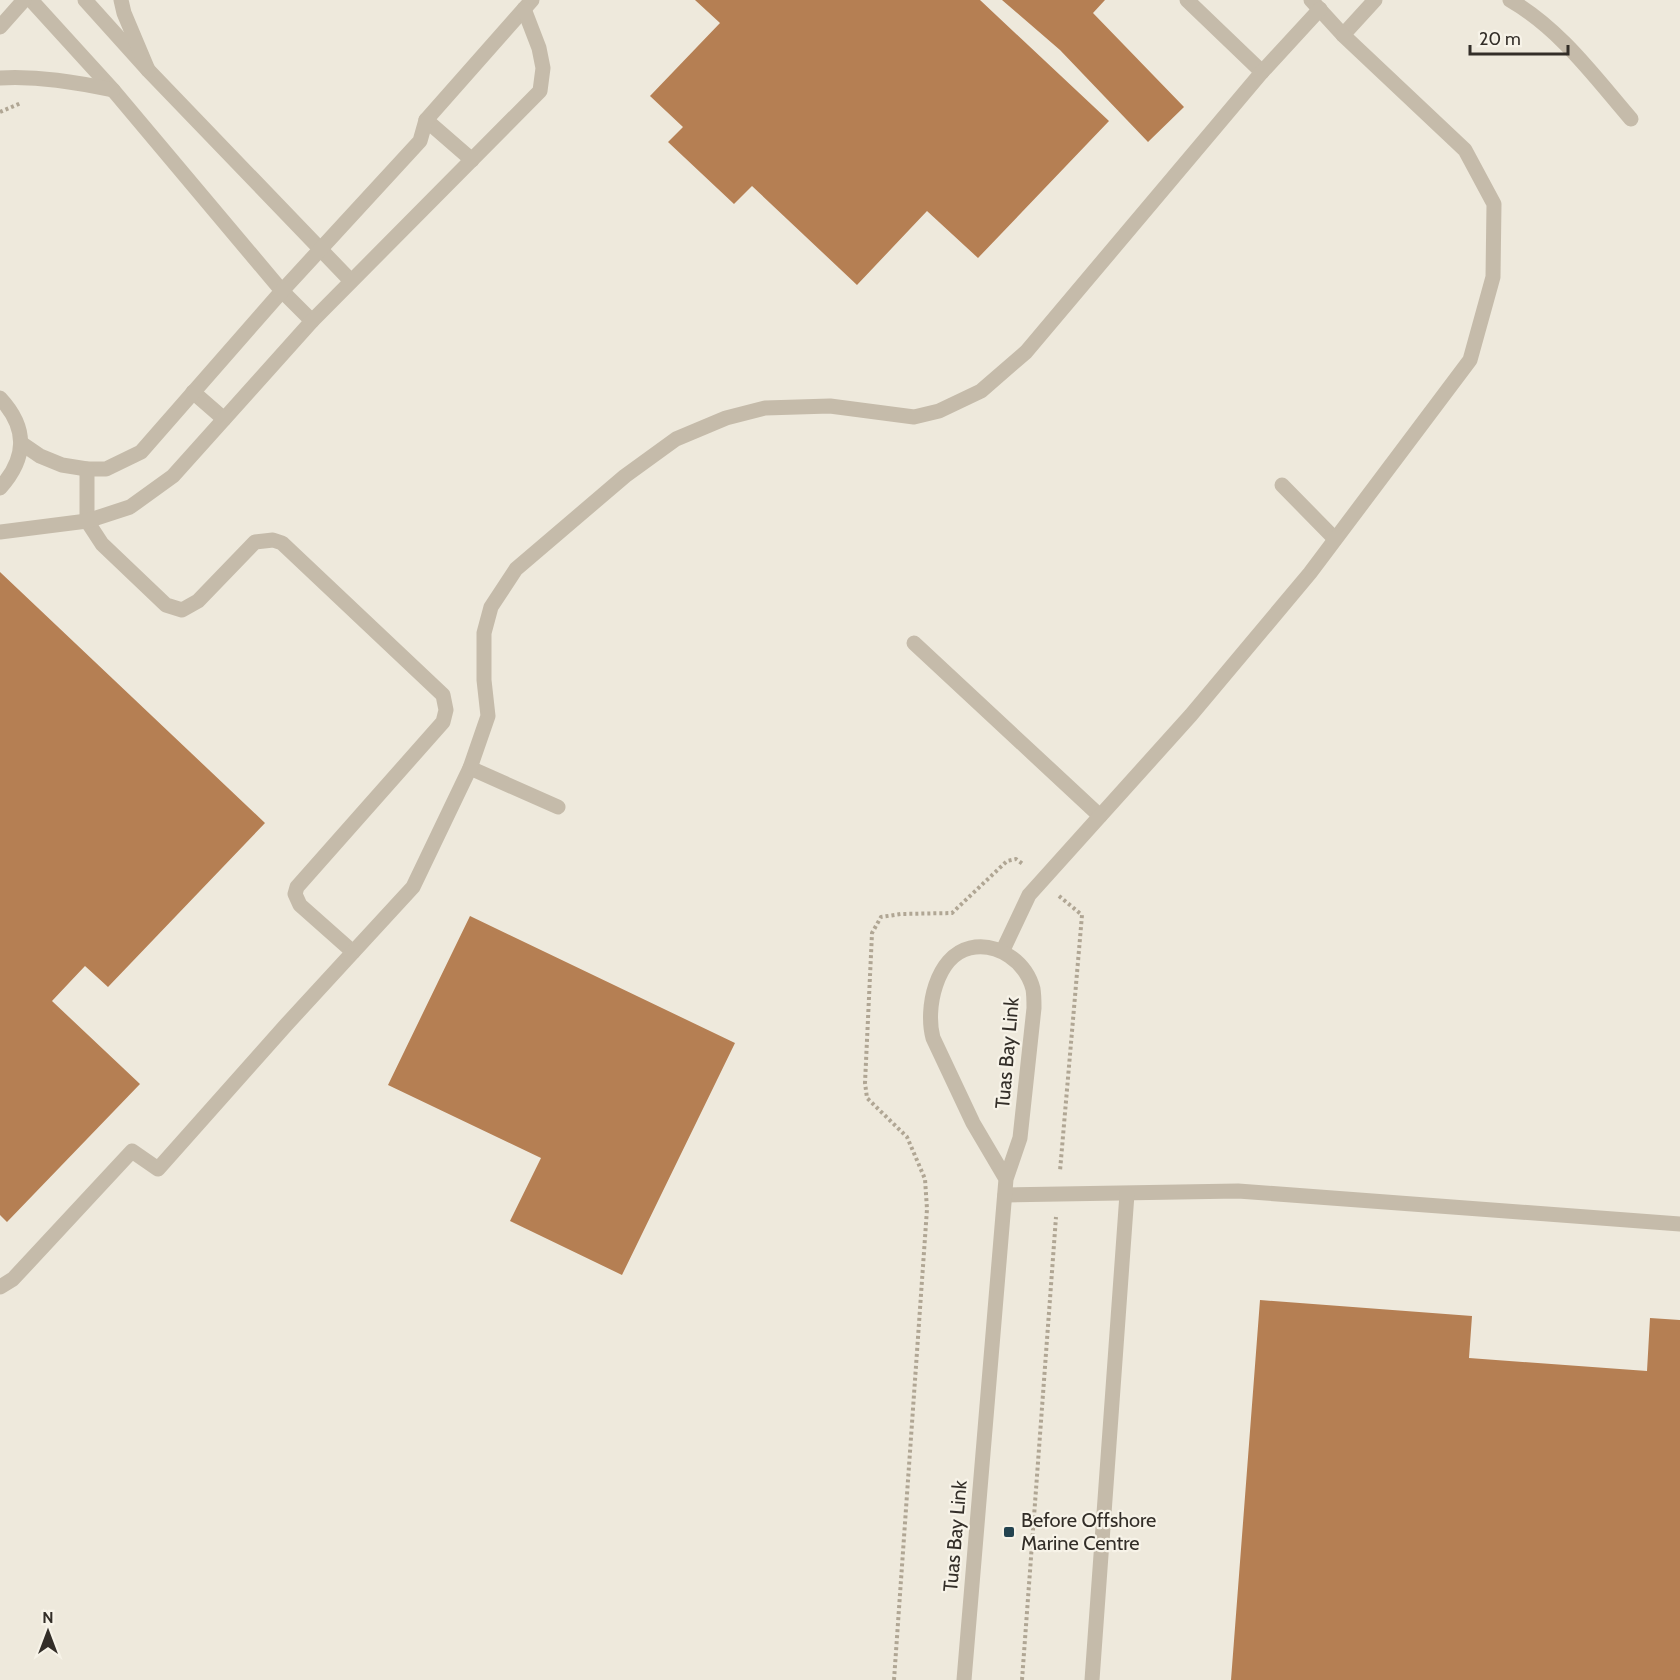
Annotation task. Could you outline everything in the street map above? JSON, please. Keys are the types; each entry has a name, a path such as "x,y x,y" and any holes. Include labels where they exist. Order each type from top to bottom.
{"street":[{"path":"0,27 24,0"},
{"path":"32,0 113,90 282,291 312,321"},
{"path":"85,0 148,70 351,282"},
{"path":"121,0 124,13 148,70"},
{"path":"1186,0 1262,72"},
{"path":"1342,35 1375,0"},
{"path":"1510,0 1532,13 1570,48 1632,119"},
{"path":"21,442 40,456 62,465 87,469 106,469 141,452 282,291 420,141 426,120 528,4"},
{"path":"0,532 87,521 130,507 173,476 312,321 540,91 543,68 528,4"},
{"path":"0,1287 13,1278 132,1151 158,1169 413,887 470,768 488,716 484,680 484,633 491,607 516,569 625,476 667,445 726,418 765,408 830,406 914,417 939,411 981,391 1026,352 1262,72 1316,4 1342,35 1465,150 1494,204 1493,277 1470,360 1310,573 1191,715 1029,895 1003,950"},
{"path":"0,78 65,80 113,90"},
{"path":"426,120 472,160"},
{"path":"193,392 224,419"},
{"path":"0,398 11,410 19,425 21,442 19,459 12,475 0,488"},
{"path":"87,469 87,521 102,544 166,605 182,609 198,601 255,542 273,540 282,543 443,695 446,710 443,722 297,887 295,894 300,905 353,952"},
{"path":"1282,485 1335,539"},
{"path":"0,520 16,530"},
{"path":"914,643 1100,816"},
{"path":"470,768 558,807"},
{"name":"Tuas Bay Link","path":"964,1680 1006,1187 1020,1138 1034,1008 1034,990 1019,964 1003,950 970,948 951,958 933,989 930,1028 973,1123 1006,1187"},
{"path":"1006,1187 1058,1194 1238,1191 1680,1224"},
{"path":"1092,1680 1127,1194"}],"path":[{"path":"0,112 22,103"},
{"path":"894,1680 927,1209 925,1179 907,1137 867,1098 865,1083 873,933 881,917 901,914 952,913 1008,861 1016,859"},
{"path":"1022,1680 1058,1194 1082,915"}],"building":[{"path":"695,0 980,0 1109,121 978,258 927,211 857,285 752,186 734,204 668,142 683,127 650,96 720,23"},
{"path":"1002,0 1105,0 1093,13 1184,107 1148,142 1060,50"},
{"path":"0,572 265,823 108,987 85,966 52,1001 140,1084 7,1222 0,1215"},
{"path":"470,916 735,1043 622,1275 510,1221 541,1158 388,1085"},
{"path":"1260,1300 1472,1316 1469,1358 1647,1371 1650,1318 1680,1320 1680,1680 1231,1680"}],"place":[{"name":"Before Offshore Marine Centre","path":"1009,1532"}]}
